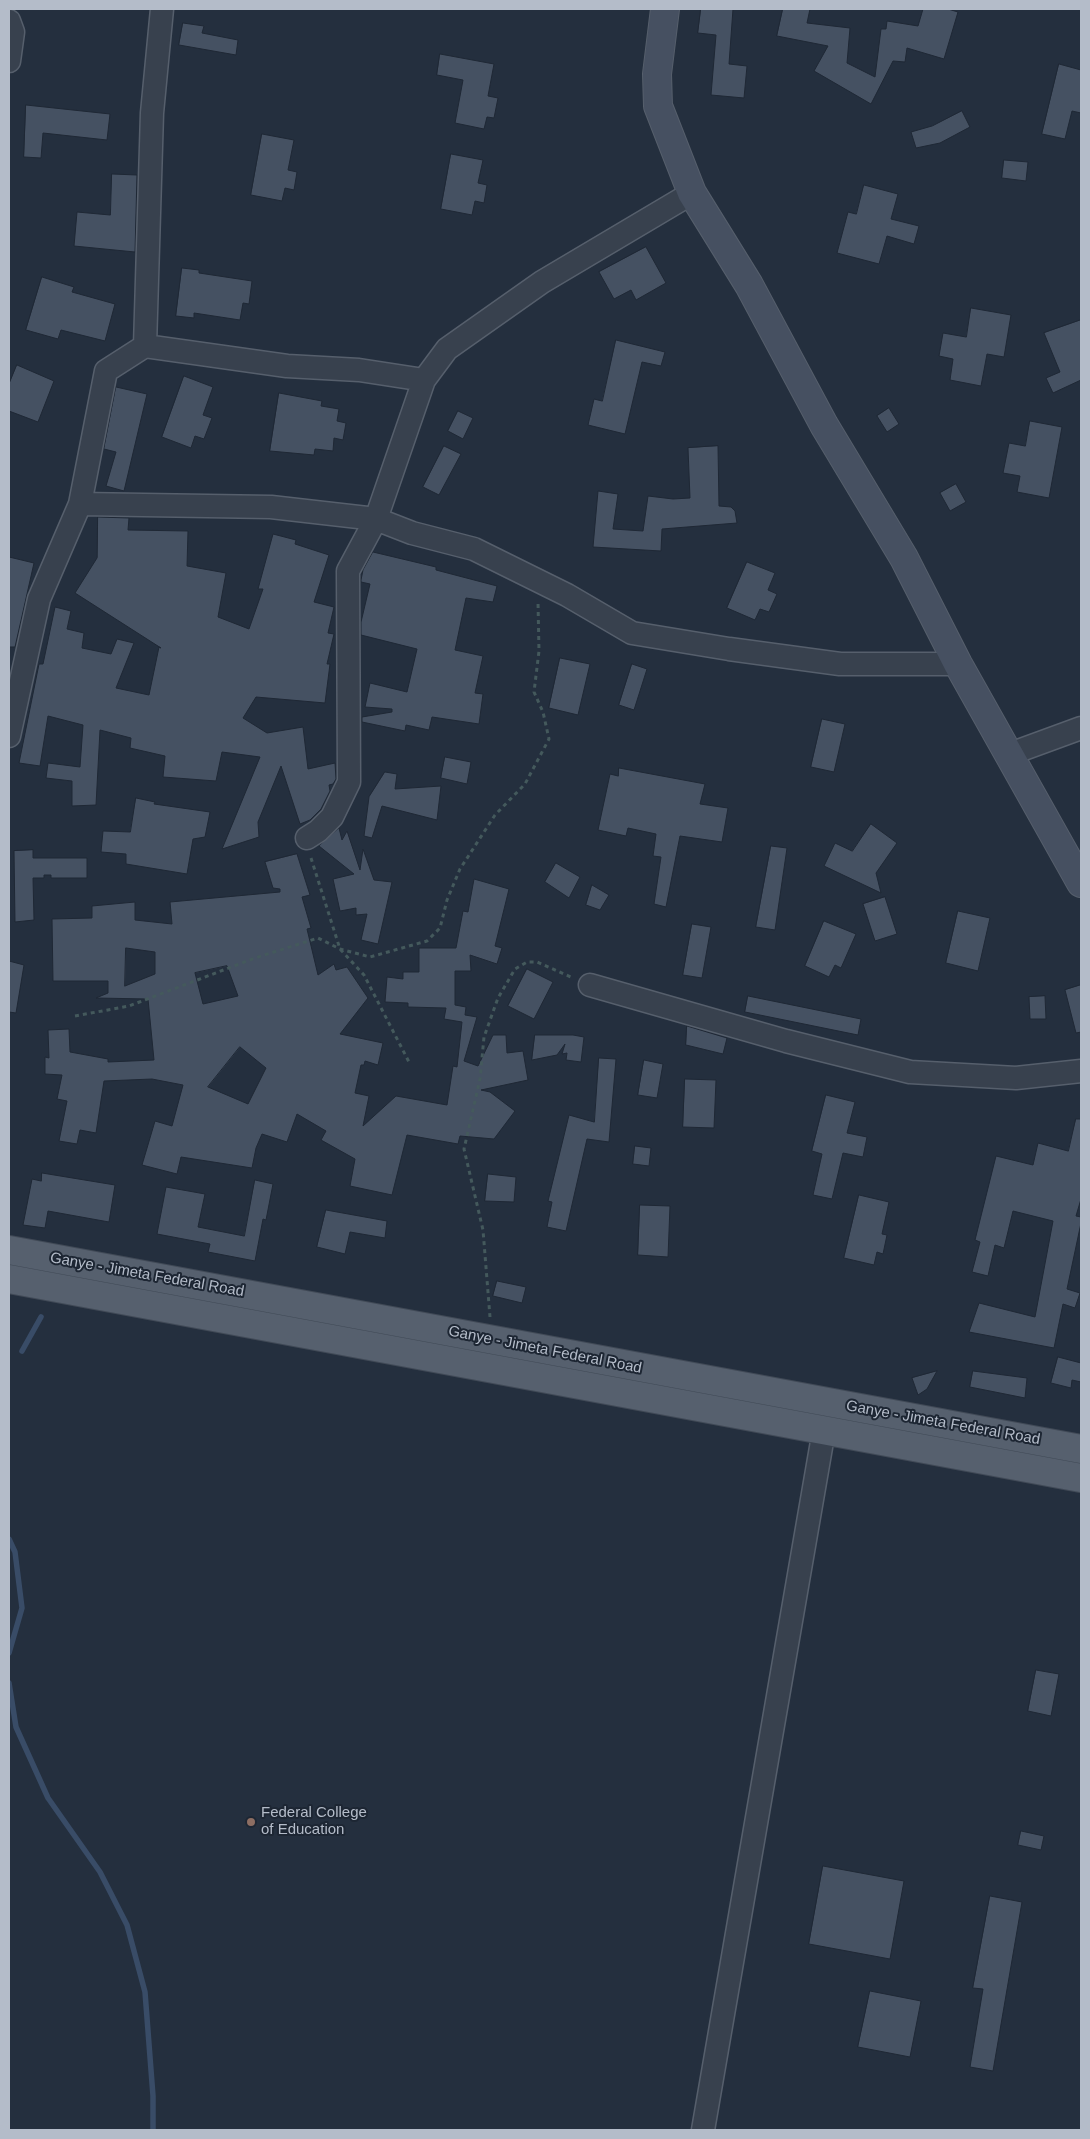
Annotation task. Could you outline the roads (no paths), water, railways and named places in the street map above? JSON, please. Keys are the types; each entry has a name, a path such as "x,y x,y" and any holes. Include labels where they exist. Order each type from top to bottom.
{"main road":[{"name":"Ganye - Jimeta Federal Road","path":"9,1250 1081,1449"},
{"name":"Ganye - Jimeta Federal Road","path":"9,1280 1081,1478"},
{"path":"611,1391 617,1363"}],"street":[{"path":"145,346 152,113 162,9"},
{"path":"665,9 659,43 657,74 658,106 692,193 749,285 824,425 904,558 958,664 1010,754 1042,816 1081,882"},
{"path":"9,21 13,32 9,60"},
{"path":"307,838 318,832 332,817 349,782 348,571 376,519 424,380 447,349 542,282 692,193"},
{"path":"9,736 39,599 80,504 106,371 145,346 287,366 360,370 424,380"},
{"path":"80,504 271,507 376,519 412,533 474,549 537,579 632,633 729,650 840,664 958,664"},
{"path":"1010,754 1081,728"},
{"path":"590,985 786,1041 910,1072 1016,1078 1081,1072"},
{"path":"703,2130 824,1430"}],"waterway":[{"path":"22,1351 41,1317"},
{"path":"9,1539 15,1552 22,1608 9,1653"},
{"path":"9,1683 16,1727 48,1798 100,1872 127,1925 145,1992 153,2096 153,2130"}],"place":[{"name":"Federal College of Education","path":"251,1822"}]}
